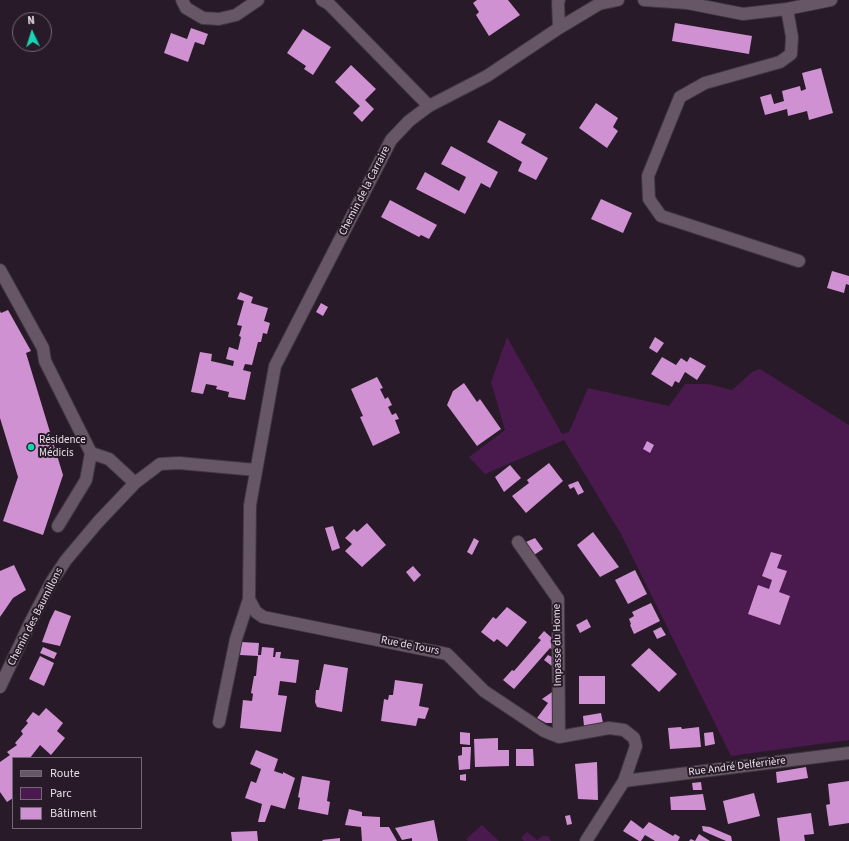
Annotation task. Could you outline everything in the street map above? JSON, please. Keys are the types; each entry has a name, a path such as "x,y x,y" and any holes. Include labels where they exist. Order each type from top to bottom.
{"street":[{"path":"182,0 186,8 203,18 213,19 236,15 258,0"},
{"path":"322,0 329,4 429,106"},
{"path":"559,0 559,28"},
{"name":"Chemin de la Carraire","path":"256,470 275,366 391,140 409,121 429,106 487,76 559,28 599,4 618,0"},
{"path":"644,0 688,1 743,14 786,9 831,0"},
{"path":"786,9 792,37 791,54 780,62 705,83 680,97 648,176 650,199 661,216 798,261"},
{"path":"0,270 43,348 45,361 91,453 86,480 58,526"},
{"path":"91,453 109,459 124,471 135,483"},
{"name":"Chemin des Baumillons","path":"0,688 31,621 52,581 66,560 98,522 135,483 160,464 179,463 256,470"},
{"path":"219,722 236,639 249,599 250,505 256,470"},
{"name":"Impasse du Home","path":"518,542 558,599 559,738"},
{"name":"Rue de Tours","path":"249,599 256,612 263,617 447,654 484,691 559,738"},
{"path":"559,738 609,728 624,730 634,738 636,746 624,781 586,841"},
{"name":"Rue André Delferrière","path":"624,781 849,753"}],"green space":[{"path":"507,337 562,434 569,432 588,388 669,406 685,384 708,384 732,390 752,372 760,369 849,425 849,740 731,756 621,534 564,440 485,474 469,457 505,430 491,382"},
{"path":"482,825 499,841 468,841 466,839"},
{"path":"527,832 537,840 542,836 548,836 551,841 524,841 521,838"}],"building":[{"path":"477,0 508,0 520,15 489,36 476,15 479,12 473,3"},
{"path":"675,23 752,36 749,54 672,41"},
{"path":"191,28 208,34 204,45 195,42 188,62 164,53 171,33 187,39"},
{"path":"303,29 331,47 313,75 304,69 306,66 287,53"},
{"path":"351,65 376,89 365,100 374,109 362,122 353,113 360,106 335,82"},
{"path":"821,68 833,113 809,120 807,111 788,116 787,109 765,115 760,97 771,94 774,104 784,101 782,91 800,86 801,91 806,89 802,73"},
{"path":"596,103 618,118 613,127 618,131 607,148 579,128"},
{"path":"499,120 526,134 521,143 548,158 536,180 518,171 522,162 487,142"},
{"path":"451,146 498,172 490,188 481,183 465,214 416,189 425,172 459,191 466,177 441,164"},
{"path":"601,199 632,213 623,233 591,219"},
{"path":"390,200 437,225 429,239 421,235 419,237 381,217"},
{"path":"832,271 849,276 849,285 846,284 844,293 827,288"},
{"path":"240,292 253,297 251,303 268,308 264,321 270,323 267,334 263,333 261,342 258,342 252,365 245,364 243,370 251,372 245,400 228,397 229,392 216,389 217,386 206,384 203,394 191,392 200,352 212,354 211,361 233,366 234,361 226,359 229,347 238,350 241,337 239,336 242,326 237,325 244,301 237,299"},
{"path":"321,303 328,307 323,316 316,312"},
{"name":"Résidence Médicis","path":"8,310 31,351 26,353 63,475 43,535 3,521 18,477 0,418 0,311 1,313"},
{"path":"655,337 664,343 657,353 649,348"},
{"path":"662,357 676,365 681,358 687,362 690,357 706,366 697,380 685,372 679,383 675,381 672,387 651,374"},
{"path":"377,377 383,388 380,389 385,399 388,397 392,405 388,407 392,415 396,413 399,419 395,420 400,433 373,446 360,417 363,416 351,389"},
{"path":"464,383 477,402 480,399 501,429 477,446 447,405 453,391"},
{"path":"647,441 654,445 650,453 643,449"},
{"path":"549,463 563,481 526,513 512,496 529,483 527,480"},
{"path":"510,465 521,478 504,492 495,477"},
{"path":"578,481 584,492 578,495 574,487 570,489 568,485"},
{"path":"367,523 386,545 362,567 345,551 352,544 345,538 354,529 357,532"},
{"path":"333,526 340,548 332,551 325,528"},
{"path":"593,532 619,567 600,577 577,545"},
{"path":"474,538 479,541 472,555 467,552"},
{"path":"535,538 543,549 534,555 526,542"},
{"path":"771,552 782,555 777,568 787,571 779,592 790,596 780,625 748,614 758,585 769,589 772,580 762,576"},
{"path":"14,565 26,590 13,598 0,617 0,571"},
{"path":"413,566 421,575 414,582 406,572"},
{"path":"635,570 647,594 628,604 615,580"},
{"path":"651,603 660,621 634,634 629,619 634,616 632,612"},
{"path":"507,607 527,622 507,647 497,639 494,642 481,632 493,617 496,619"},
{"path":"55,610 71,616 60,646 42,642"},
{"path":"587,619 591,627 580,633 576,625"},
{"path":"661,627 666,635 657,639 653,631"},
{"path":"544,631 553,639 554,651 550,648 514,689 503,680 512,670 514,671 541,640 538,638"},
{"path":"241,642 259,643 258,655 261,655 262,647 274,648 273,657 275,657 276,652 281,652 280,658 299,660 296,683 280,681 278,695 287,696 281,732 240,728 243,700 252,701 253,694 251,693 254,676 256,676 258,656 240,655"},
{"path":"43,647 57,653 54,659 40,653"},
{"path":"649,648 677,674 659,692 631,665"},
{"path":"548,655 552,657 552,666 544,660"},
{"path":"40,656 54,663 44,686 29,679"},
{"path":"324,664 348,668 342,712 317,707 315,702 316,690 319,690"},
{"path":"579,676 605,676 605,704 579,704"},
{"path":"395,680 423,684 419,706 429,708 425,719 418,718 416,726 381,721 384,699 388,700 389,695 393,695"},
{"path":"555,690 556,719 552,723 546,723 537,718 548,703 542,699"},
{"path":"46,708 63,723 57,731 65,738 51,755 40,745 31,757 12,757 12,799 7,802 0,792 0,762 10,755 7,752 17,745 15,743 23,734 21,731 28,723 26,721 33,712 39,716"},
{"path":"601,713 603,723 584,726 583,716"},
{"path":"681,727 682,729 699,727 701,747 670,749 668,728"},
{"path":"460,732 470,733 470,745 460,744"},
{"path":"713,732 715,744 705,746 704,733"},
{"path":"498,738 498,750 509,750 509,766 475,767 474,739"},
{"path":"462,747 471,747 470,769 459,770 458,756 462,755"},
{"path":"516,749 533,749 534,766 516,766"},
{"path":"256,750 278,759 274,771 283,774 283,772 295,778 285,809 271,805 265,822 258,822 262,804 245,798 251,781 256,783 261,769 250,764"},
{"path":"597,762 598,800 578,799 575,764"},
{"path":"806,767 808,778 777,783 776,772"},
{"path":"466,774 466,781 460,780 460,775"},
{"path":"302,776 330,781 327,801 330,802 328,815 298,809 300,798 298,797"},
{"path":"849,781 849,823 829,826 826,805 830,804 828,784"},
{"path":"701,782 702,790 693,790 692,783"},
{"path":"754,793 760,816 728,824 723,801"},
{"path":"703,794 706,810 671,810 670,797"},
{"path":"349,809 362,812 362,816 380,817 380,827 389,827 397,841 362,841 361,827 345,825"},
{"path":"811,813 814,834 804,835 805,841 780,841 777,818"},
{"path":"570,815 572,824 567,825 565,816"},
{"path":"434,820 438,841 412,841 412,838 402,840 395,828"},
{"path":"631,820 643,829 649,822 673,836 675,834 680,837 678,841 655,841 645,835 641,841 639,841 623,831"},
{"path":"702,826 710,827 731,836 732,841 726,841 703,831"},
{"path":"257,831 258,841 232,841 231,832"},
{"path":"699,834 710,841 695,841"},
{"path":"340,838 340,841 322,840"}],"place":[{"name":"Résidence Médicis","path":"31,447"}]}
